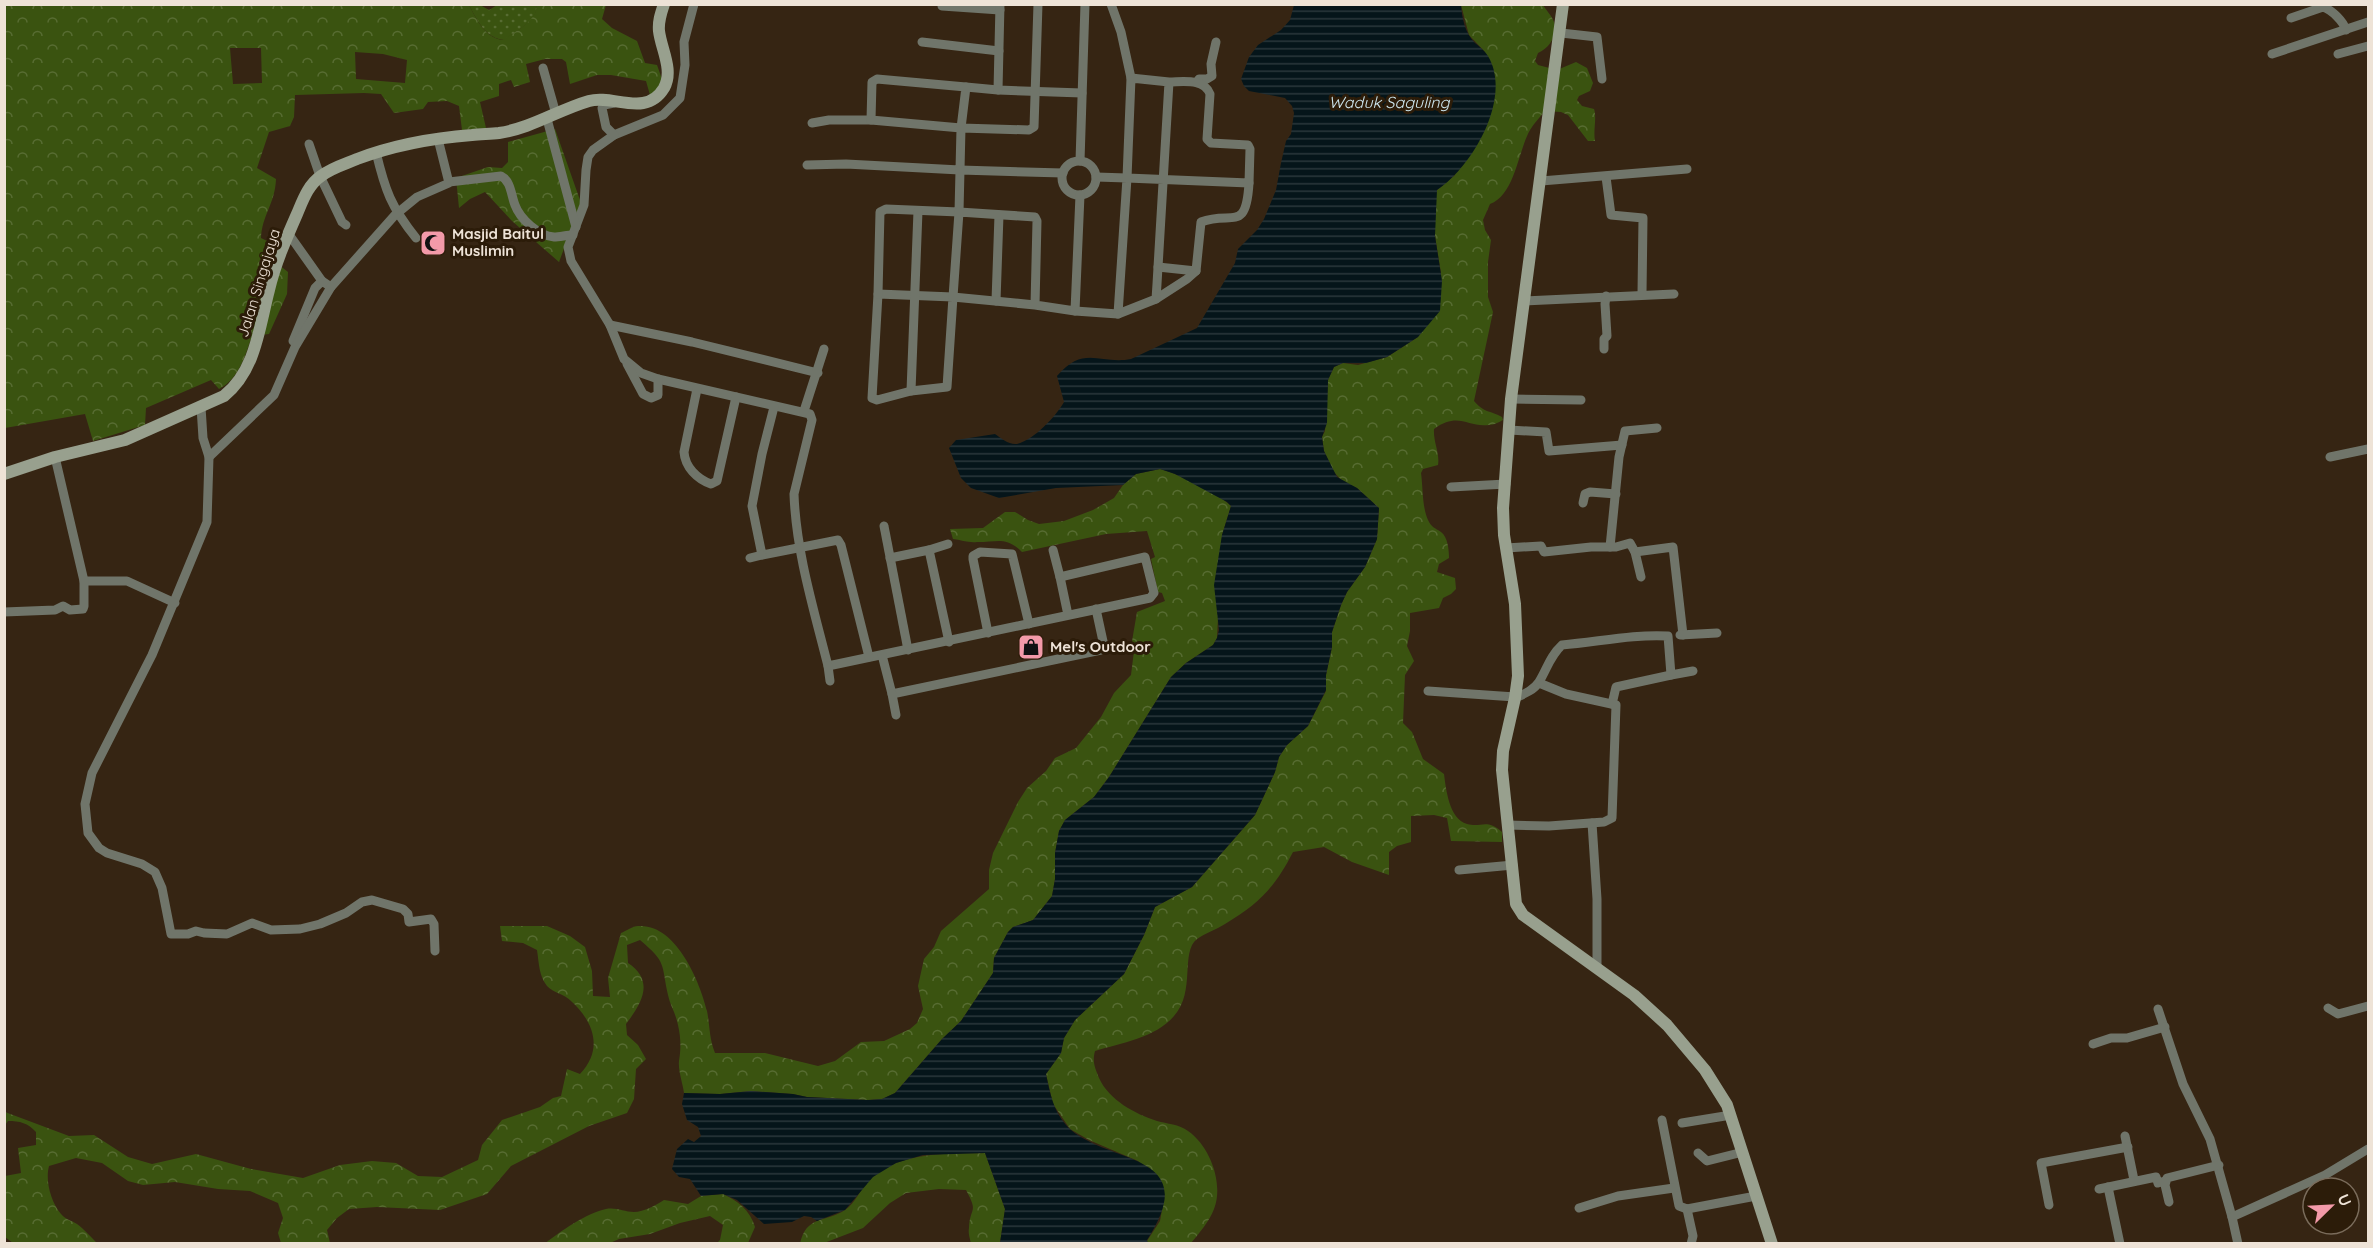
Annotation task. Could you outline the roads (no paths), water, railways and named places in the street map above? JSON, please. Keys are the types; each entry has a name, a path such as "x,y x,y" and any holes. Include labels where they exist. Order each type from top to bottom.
{"street":[{"name":"Jalan Singajaya","path":"4,474 125,440 201,407 231,390 248,366 264,315 268,291 288,233 309,188 320,176 376,152 438,139 499,133 552,117 589,101 598,99 635,105 653,99 665,87 667,67 659,31 659,18 664,4"},
{"path":"658,379 658,395 651,398 643,393 624,359 610,325 571,261 568,247 584,205 588,157 593,150 614,135 663,115 680,98 686,65 684,42 694,4"},
{"path":"812,123 829,120 871,120 961,128 1029,130 1034,128 1038,4"},
{"path":"1080,161 1085,4"},
{"path":"1111,4 1121,32 1131,78 1118,314"},
{"path":"1563,4 1561,33 1511,399 1503,508 1506,548 1515,604 1518,654 1515,697 1503,751 1507,825 1518,910 1634,995 1687,1047 1716,1085 1731,1115 1772,1244"},
{"path":"942,6 1000,7 998,90"},
{"path":"2290,18 2323,7 2328,8 2344,23 2346,30"},
{"path":"2272,54 2368,22"},
{"path":"1561,33 1597,37 1602,79"},
{"path":"922,42 999,51"},
{"path":"1197,82 1199,79 1212,76 1211,64 1216,42"},
{"path":"2338,54 2368,46"},
{"path":"543,68 575,230"},
{"path":"878,294 953,297 1118,314 1156,299 1187,279 1196,271 1201,222 1228,219 1243,213 1248,203 1250,149 1248,145 1211,143 1207,139 1210,94 1207,88 1197,82 1131,78"},
{"path":"871,120 874,80 998,90 1082,93"},
{"path":"1156,299 1169,82"},
{"path":"966,87 961,128 959,212 948,385 877,400 872,398 878,294 879,213 886,209 959,212 999,215 1033,216 1037,219 1035,305"},
{"path":"614,135 606,127 602,108 604,105 617,103"},
{"path":"438,139 450,182"},
{"path":"309,144 320,176 342,222 346,225"},
{"path":"376,152 383,183 397,214 416,238"},
{"path":"1080,161 1089,164 1096,177 1096,183 1090,191 1080,195 1070,192 1064,183 1063,173 1071,163 1080,161"},
{"path":"807,165 846,164 1063,173"},
{"path":"1541,181 1687,169"},
{"path":"209,457 274,395 296,347 331,287 397,214 417,197 450,182 501,176 505,178 515,206 523,219 544,234 553,237 575,230"},
{"path":"1096,177 1249,183"},
{"path":"1606,177 1611,215 1643,218 1642,294"},
{"path":"1076,311 1080,195"},
{"path":"911,391 918,211"},
{"path":"996,301 999,215"},
{"path":"288,233 322,281 331,287"},
{"path":"1158,267 1196,271"},
{"path":"293,341 315,288 322,281"},
{"path":"1523,301 1674,294"},
{"path":"1604,349 1604,339 1607,336 1606,296"},
{"path":"610,325 692,342 818,373"},
{"path":"804,411 824,349"},
{"path":"624,359 641,373 658,379 804,411 812,417 794,494 800,548 830,681"},
{"path":"697,389 684,460 690,469 711,484 717,481 736,397"},
{"path":"1511,399 1581,400"},
{"path":"762,555 752,506 774,406"},
{"path":"201,407 203,438 209,457 207,522 152,655 92,773 85,804 86,821 91,839 107,853 142,864 155,872 162,888 171,934 188,934 196,930 204,933 227,934 252,923 271,930 300,928 320,924 346,913 362,902 372,900 403,909 408,914 409,922 431,920 434,924 435,951"},
{"path":"1610,547 1610,530 1626,430 1657,428"},
{"path":"1509,430 1546,432 1549,451 1622,445"},
{"path":"2330,457 2368,449"},
{"path":"4,612 55,610 63,606 70,609 83,609 85,603 84,581 55,458"},
{"path":"1451,487 1506,484"},
{"path":"1583,503 1585,494 1590,492 1616,494"},
{"path":"884,526 908,650"},
{"path":"750,558 835,540 840,543 869,657"},
{"path":"1506,548 1541,546 1544,552 1610,547 1630,543 1635,552 1641,577"},
{"path":"890,558 948,544"},
{"path":"1635,552 1673,547 1683,635"},
{"path":"929,550 949,642"},
{"path":"1053,550 1068,615"},
{"path":"988,633 973,559 974,555 980,552 1012,554 1029,624"},
{"path":"828,666 949,642 1153,596 1145,557 1060,577"},
{"path":"84,581 127,581 174,603"},
{"path":"892,694 1101,650 1104,646 1096,609"},
{"path":"1428,691 1515,697 1539,683 1550,660 1562,645 1613,641 1638,636 1717,633"},
{"path":"1668,636 1671,675"},
{"path":"882,655 896,715"},
{"path":"1612,704 1616,687 1693,671"},
{"path":"1507,825 1549,826 1609,821 1612,818 1616,707 1612,704 1566,694 1539,683"},
{"path":"1592,823 1597,899 1597,966"},
{"path":"1459,870 1512,865"},
{"path":"2328,1008 2338,1014 2368,1006"},
{"path":"2158,1009 2183,1084 2210,1139 2219,1165 2238,1244"},
{"path":"2093,1044 2111,1038 2127,1038 2165,1027"},
{"path":"1682,1123 1731,1115"},
{"path":"1662,1120 1679,1206 1687,1209 1756,1196"},
{"path":"2125,1136 2134,1180"},
{"path":"2049,1205 2041,1163 2128,1147"},
{"path":"2232,1217 2325,1175 2368,1149"},
{"path":"1698,1153 1707,1161 1743,1152"},
{"path":"2120,1244 2103,1188 2156,1177 2158,1183 2170,1177 2219,1165"},
{"path":"2165,1181 2169,1202"},
{"path":"1579,1208 1618,1196 1674,1188"},
{"path":"1687,1209 1693,1236 1691,1244"}],"water":[{"name":"Waduk Saguling","path":"1294,5 1461,5 1466,30 1488,56 1494,73 1496,91 1492,111 1475,149 1463,165 1437,190 1435,236 1442,281 1440,311 1418,337 1387,357 1366,363 1343,363 1334,367 1328,380 1327,423 1322,437 1324,451 1337,477 1357,488 1379,508 1377,539 1365,567 1347,592 1332,632 1326,690 1308,726 1287,745 1279,757 1275,772 1255,815 1192,887 1155,907 1124,974 1075,1020 1064,1038 1061,1053 1046,1074 1055,1107 1066,1125 1083,1138 1142,1164 1157,1174 1164,1189 1162,1211 1147,1240 1148,1243 1000,1243 1005,1209 985,1153 923,1155 896,1163 873,1177 845,1210 817,1221 804,1216 792,1222 764,1224 737,1200 723,1194 701,1196 690,1179 679,1177 672,1169 677,1149 688,1139 694,1142 701,1136 698,1127 687,1120 682,1104 684,1093 720,1094 751,1091 868,1100 882,1099 895,1093 942,1039 961,1021 993,973 994,958 1008,932 1013,927 1033,920 1052,896 1055,879 1055,853 1059,831 1065,820 1094,797 1109,777 1171,677 1186,663 1213,645 1217,638 1219,630 1214,585 1222,535 1231,506 1227,502 1175,474 1160,469 1136,474 1123,485 1056,488 999,498 971,488 961,478 949,448 956,440 995,434 1011,443 1024,442 1044,427 1064,402 1057,376 1067,366 1084,358 1131,359 1197,328 1235,263 1238,249 1257,230 1264,219 1276,190 1286,141 1291,134 1294,113 1292,106 1285,98 1249,91 1241,79 1249,57 1258,45 1281,30 1290,20"}],"place":[{"name":"Masjid Baitul Muslimin","path":"433,243"},
{"name":"Mel's Outdoor","path":"1031,647"}]}
